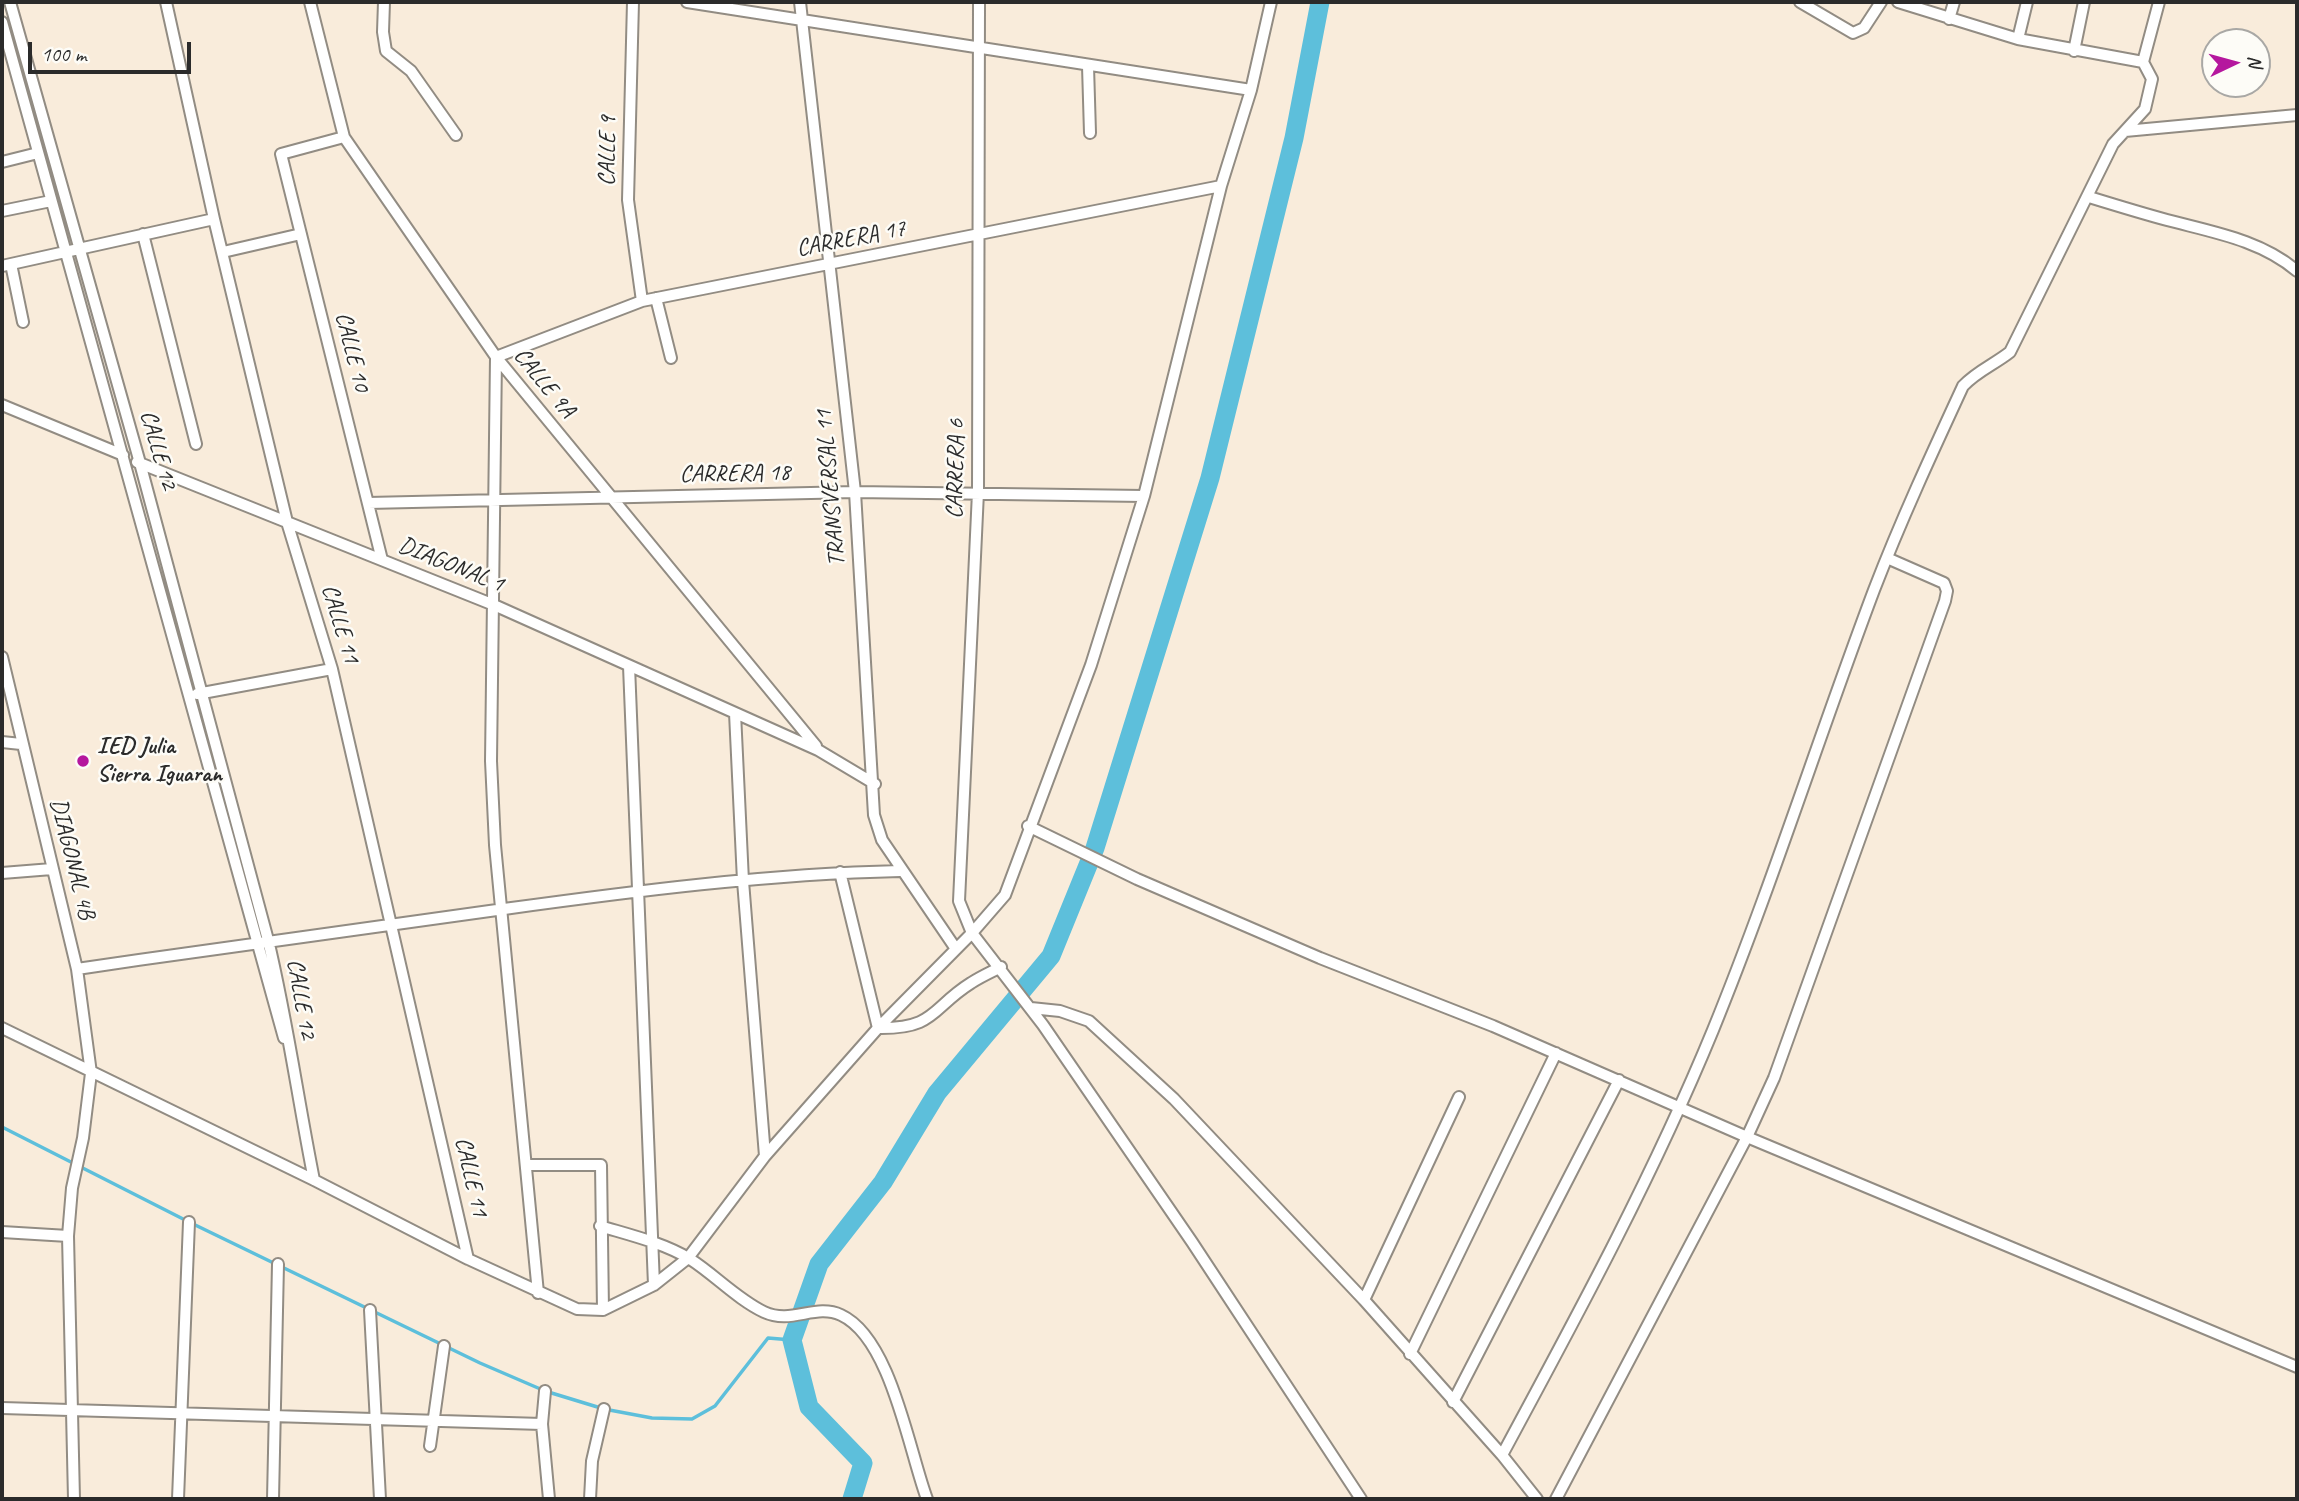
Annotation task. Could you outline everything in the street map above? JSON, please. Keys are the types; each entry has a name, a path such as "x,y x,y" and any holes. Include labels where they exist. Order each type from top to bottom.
{"street":[{"name":"CALLE 12","path":"10,2 203,693 285,1010 289,1054"},
{"name":"CALLE 11","path":"166,2 214,219 287,522 332,669 468,1259"},
{"name":"CALLE 9A","path":"310,2 344,137 495,357 818,750"},
{"path":"384,2 383,32 386,51 411,71 456,135"},
{"name":"CALLE 9","path":"633,2 628,200 642,301"},
{"path":"687,2 1251,90"},
{"name":"TRANSVERSAL 11","path":"800,2 855,492 875,784 874,815 882,840 900,871 956,949"},
{"name":"CARRERA 6","path":"979,2 978,492 958,901 972,933 1031,1008 1184,1231 1361,1499"},
{"path":"2,1028 314,1180 468,1259 577,1309 603,1310 654,1284 688,1258 765,1156 878,1028 972,933 1004,895 1091,666 1144,496 1221,186 1251,90 1271,2"},
{"path":"1800,2 1814,5 1853,33 1864,28 1881,2"},
{"path":"1898,2 2018,39 2143,62"},
{"path":"1950,19 1954,2"},
{"path":"2018,39 2027,2"},
{"path":"2074,51 2084,2"},
{"path":"1503,1455 1601,1268 1712,1032 1778,861 1887,558 1912,495 1963,386 1974,373 1996,364 2010,352 2113,144 2145,109 2152,79 2143,62 2159,2"},
{"name":"CALLE 12","path":"2,22 289,1054"},
{"path":"1088,66 1090,133"},
{"path":"27,114 41,110"},
{"path":"2125,131 2297,114"},
{"name":"CALLE 10","path":"344,137 281,154 382,560"},
{"path":"2,162 38,153"},
{"name":"CARRERA 17","path":"495,357 642,301 1221,186"},
{"path":"2089,197 2169,220 2214,229 2285,260 2297,271"},
{"path":"2,211 51,201"},
{"path":"23,322 7,265 214,219"},
{"path":"143,234 196,444"},
{"path":"223,252 301,234"},
{"path":"656,298 671,358"},
{"path":"495,357 491,761 495,845 504,909 538,1293"},
{"name":"DIAGONAL 1","path":"2,405 494,605 818,750 875,784"},
{"name":"CARRERA 18","path":"368,503 855,492 1144,496"},
{"path":"1556,1499 1747,1137 1779,1065 1945,601 1947,591 1944,583 1887,558"},
{"name":"DIAGONAL 4B","path":"2,657 77,969 91,1073 83,1138 72,1188 68,1236 74,1499"},
{"path":"629,666 654,1284"},
{"path":"188,696 332,669"},
{"path":"735,713 743,881 765,1156"},
{"path":"2,742 21,744"},
{"path":"1028,826 1137,879 1309,954 1556,1053 1747,1137 2297,1367"},
{"path":"2,873 52,869"},
{"path":"77,969 268,940 640,890 841,872 900,871"},
{"path":"841,872 878,1028"},
{"path":"878,1028 916,1024 933,1017 969,984 1001,967"},
{"path":"1031,1008 1060,1011 1089,1021 1174,1099 1364,1300 1503,1455 1537,1499"},
{"path":"1410,1354 1556,1053"},
{"path":"289,1054 314,1180"},
{"path":"1453,1402 1619,1080"},
{"path":"1364,1300 1459,1097"},
{"path":"528,1165 601,1165 603,1310"},
{"path":"178,1499 189,1222"},
{"path":"600,1226 652,1242 688,1258 762,1311 783,1319 825,1311 842,1315 855,1325 888,1374 927,1499"},
{"path":"2,1231 68,1236"},
{"path":"273,1499 278,1264"},
{"path":"370,1310 380,1499"},
{"path":"430,1446 444,1346"},
{"path":"545,1391 542,1424 549,1499"},
{"path":"2,1408 542,1424"},
{"path":"590,1499 592,1461 604,1409"}],"waterway":[{"path":"852,1499 863,1463 809,1407 792,1340 819,1264 883,1182 937,1093 1051,956 1095,848 1210,478 1294,138 1320,2"},
{"path":"2,1127 189,1222 480,1363 545,1391 604,1409 652,1418 692,1419 715,1406 768,1338 792,1340"}],"place":[{"name":"IED Julia Sierra Iguaran","path":"83,761"}]}
